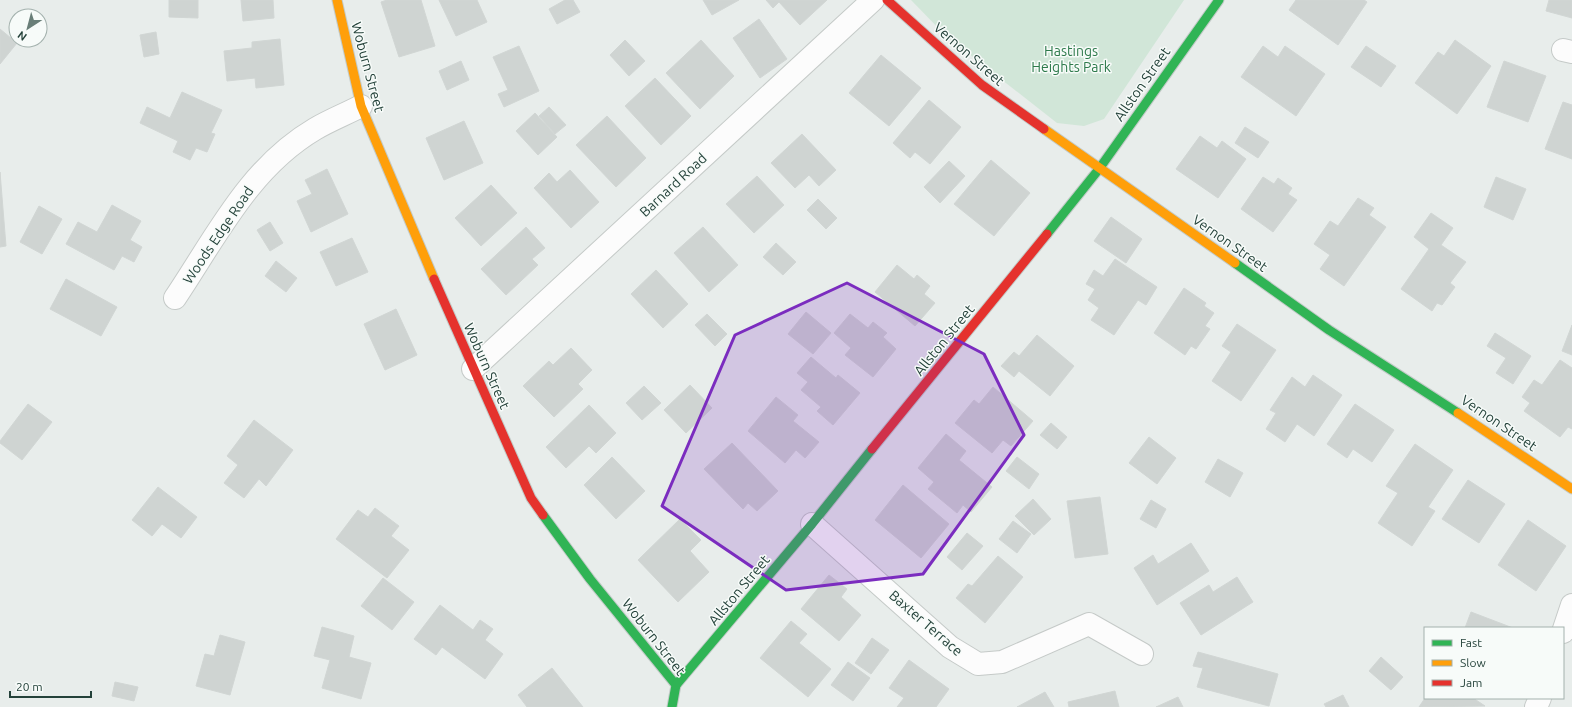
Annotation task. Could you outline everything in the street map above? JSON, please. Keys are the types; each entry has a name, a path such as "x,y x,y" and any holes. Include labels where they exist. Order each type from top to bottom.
{"street":[{"name":"Woburn Street","path":"337,0 361,106 410,225 531,498 590,579 676,685 672,707"},
{"name":"Barnard Road","path":"473,369 873,0"},
{"name":"Vernon Street","path":"887,0 982,86 1329,330 1482,428 1572,489"},
{"name":"Allston Street","path":"676,685 812,524 1100,169 1219,0"},
{"name":"Woods Edge Road","path":"175,298 230,211 261,173 315,129 361,106"},
{"name":"Baxter Terrace","path":"812,524 950,647 978,664 1002,662 1089,624 1142,654"},
{"path":"1564,629 1572,605"}],"highlighted area":[{"path":"847,283 984,354 1024,435 923,574 786,590 662,506 735,335"}],"green space":[{"name":"Hastings Heights Park","path":"911,0 1184,0 1104,119 1084,126 1057,123 946,36"}],"building":[{"path":"169,0 198,0 198,18 169,17"},
{"path":"241,0 273,0 274,18 243,21"},
{"path":"387,0 421,0 435,46 399,57 381,2"},
{"path":"439,0 477,0 487,22 456,36"},
{"path":"565,0 573,0 580,12 557,24 549,9"},
{"path":"703,0 739,0 712,15"},
{"path":"766,0 827,0 800,25 779,2 773,8"},
{"path":"1296,0 1364,0 1367,2 1338,45 1289,10"},
{"path":"1549,0 1572,0 1572,18 1546,11"},
{"path":"759,19 787,59 760,78 733,38"},
{"path":"0,29 8,36 8,48 13,48 0,64"},
{"path":"156,32 159,54 144,57 140,35"},
{"path":"280,39 284,85 256,88 255,78 227,81 224,51 252,48 252,42"},
{"path":"625,40 645,61 629,76 610,55"},
{"path":"701,40 734,76 700,109 666,73"},
{"path":"1455,40 1491,66 1457,114 1415,83 1438,52 1444,56"},
{"path":"519,46 539,91 504,107 498,94 508,90 493,57"},
{"path":"1263,46 1278,57 1285,46 1325,74 1296,116 1241,77"},
{"path":"1366,46 1396,66 1381,87 1351,67"},
{"path":"881,55 921,88 889,126 849,93"},
{"path":"461,61 469,80 447,90 439,71"},
{"path":"1504,61 1546,76 1528,122 1487,107"},
{"path":"655,78 691,116 661,145 625,106"},
{"path":"182,92 222,110 211,133 215,134 207,152 196,148 190,160 173,152 178,141 140,123 147,107 170,118"},
{"path":"929,100 961,127 930,164 915,152 910,158 893,143"},
{"path":"1563,102 1572,105 1572,159 1545,149"},
{"path":"549,107 566,125 555,134 539,116"},
{"path":"535,113 557,137 538,155 516,131"},
{"path":"607,116 646,158 616,187 576,145"},
{"path":"464,121 483,163 444,180 426,138"},
{"path":"1245,127 1269,142 1258,158 1235,143"},
{"path":"802,134 836,170 819,186 809,175 795,188 771,163"},
{"path":"1200,136 1217,148 1222,141 1246,159 1218,198 1176,169"},
{"path":"991,160 1030,193 994,236 954,204"},
{"path":"949,161 965,176 940,203 924,187"},
{"path":"327,169 348,214 311,232 297,201 312,194 305,180"},
{"path":"570,170 599,202 571,228 534,188 549,173 557,182"},
{"path":"0,172 6,246 0,247"},
{"path":"757,176 784,205 754,233 726,204"},
{"path":"1263,177 1274,184 1278,178 1292,188 1288,194 1297,200 1273,232 1241,209"},
{"path":"1496,177 1526,189 1513,220 1484,207"},
{"path":"491,185 517,213 481,246 455,218"},
{"path":"1358,198 1374,208 1369,215 1386,227 1344,286 1320,269 1330,255 1314,244 1330,221 1338,226"},
{"path":"818,199 837,218 826,229 807,210"},
{"path":"112,205 141,221 130,240 142,247 134,262 122,256 114,270 66,244 78,222 97,232"},
{"path":"39,206 62,219 42,254 20,242"},
{"path":"1431,213 1453,228 1441,245 1466,262 1450,283 1455,287 1442,305 1437,303 1432,311 1401,289 1429,249 1414,237"},
{"path":"1111,217 1142,239 1126,263 1094,241"},
{"path":"270,222 283,243 270,251 257,230"},
{"path":"526,227 545,248 532,259 538,265 506,295 481,269"},
{"path":"703,227 738,265 709,292 674,253"},
{"path":"352,238 368,272 336,286 320,252"},
{"path":"776,243 796,262 783,275 763,257"},
{"path":"1115,259 1157,287 1146,305 1138,300 1114,335 1091,320 1099,308 1088,300 1095,289 1086,284 1094,270 1103,276"},
{"path":"276,261 297,278 286,292 265,276"},
{"path":"897,265 914,279 917,275 930,286 924,294 935,303 915,326 875,292"},
{"path":"656,270 688,304 663,328 631,294"},
{"path":"66,279 117,307 101,336 50,309"},
{"path":"1184,288 1206,303 1204,306 1214,313 1205,326 1210,329 1196,349 1191,346 1185,355 1154,333"},
{"path":"396,309 417,355 385,370 364,324"},
{"path":"806,312 831,333 813,354 788,334"},
{"path":"707,314 727,334 715,346 695,325"},
{"path":"850,314 868,328 873,322 887,333 883,337 896,349 873,377 845,355 851,348 834,333"},
{"path":"1237,324 1276,350 1241,401 1212,381 1231,352 1222,346"},
{"path":"1572,325 1572,355 1562,351"},
{"path":"1495,333 1531,356 1513,384 1496,373 1506,358 1487,346"},
{"path":"1037,335 1074,366 1050,396 1019,371 1014,377 1001,366 1014,352 1019,356"},
{"path":"571,348 592,370 578,384 583,389 554,417 523,386 549,361 553,365"},
{"path":"811,357 836,378 838,375 860,393 833,425 817,411 821,407 801,390 808,382 797,373"},
{"path":"1560,360 1572,368 1572,429 1568,427 1560,437 1524,411 1530,403 1522,397 1534,380 1542,385"},
{"path":"1313,375 1342,395 1314,436 1297,424 1285,442 1266,429 1276,413 1270,410 1292,377 1305,387"},
{"path":"690,385 712,408 686,433 664,410"},
{"path":"644,386 661,403 642,420 626,403"},
{"path":"993,387 1033,421 1011,446 1003,440 992,453 955,423 974,400 979,404"},
{"path":"776,397 798,415 793,421 819,442 805,458 796,450 785,463 748,431"},
{"path":"28,404 52,422 22,460 0,443 0,441"},
{"path":"1355,404 1394,430 1372,462 1353,449 1347,458 1327,444"},
{"path":"589,405 616,433 596,453 589,446 566,468 546,447"},
{"path":"254,420 293,450 266,486 259,479 244,498 224,483 238,465 227,456"},
{"path":"1051,423 1067,437 1057,449 1040,435"},
{"path":"946,434 966,451 959,460 992,487 971,512 963,505 957,513 928,489 934,482 918,468"},
{"path":"1149,437 1176,458 1157,484 1129,463"},
{"path":"732,443 778,491 757,511 748,503 743,509 704,469"},
{"path":"1415,444 1453,470 1428,507 1435,511 1412,546 1378,523 1398,493 1386,486"},
{"path":"612,457 645,491 616,519 584,485"},
{"path":"1017,457 1039,474 1029,489 1006,471"},
{"path":"1218,459 1243,473 1230,497 1205,482"},
{"path":"1468,480 1505,504 1479,543 1442,519"},
{"path":"903,485 949,524 921,558 875,520"},
{"path":"158,487 197,517 181,538 162,524 152,536 132,520"},
{"path":"1100,497 1108,554 1075,558 1067,501"},
{"path":"1033,499 1051,519 1034,535 1015,516"},
{"path":"1151,500 1166,509 1156,528 1140,519"},
{"path":"375,508 399,526 391,536 409,550 387,578 336,539 358,510 368,517"},
{"path":"680,519 701,540 690,551 709,572 678,602 638,560"},
{"path":"1528,520 1566,546 1536,591 1498,565"},
{"path":"1013,521 1031,534 1017,553 999,539"},
{"path":"967,533 983,546 962,570 947,557"},
{"path":"1191,543 1209,571 1157,605 1134,568 1153,555 1158,564"},
{"path":"998,556 1023,577 985,623 956,598 968,584 972,586"},
{"path":"829,575 847,589 841,597 861,615 839,641 801,609"},
{"path":"1237,577 1253,602 1201,635 1180,603 1209,585 1213,592"},
{"path":"383,578 414,602 392,630 361,606"},
{"path":"440,605 473,630 480,620 493,629 485,640 503,654 485,679 442,647 436,655 414,639"},
{"path":"1471,612 1510,627 1465,627"},
{"path":"791,621 807,634 799,643 831,669 808,697 760,658"},
{"path":"322,627 354,636 349,657 371,663 361,699 322,688 330,660 314,656"},
{"path":"220,635 245,642 230,695 196,686 205,654 214,656"},
{"path":"872,638 889,650 871,674 855,663"},
{"path":"1198,652 1278,674 1269,706 1197,687 1203,668 1193,666"},
{"path":"1381,657 1403,677 1391,690 1369,671"},
{"path":"909,660 949,689 936,707 897,707 904,698 889,688"},
{"path":"848,662 870,678 853,701 831,685"},
{"path":"552,668 583,707 527,707 518,695"},
{"path":"115,682 138,687 134,701 112,696"},
{"path":"1115,691 1119,707 1069,707 1068,702"},
{"path":"1045,692 1054,707 1017,707"},
{"path":"1343,695 1349,707 1326,707 1324,704"},
{"path":"1178,697 1183,707 1156,707"},
{"path":"1424,699 1474,699 1485,706 1419,707"}],"traffic: fast":[{"path":"1047,234 1099,169 1219,0"},
{"path":"1235,263 1329,330 1458,413"},
{"path":"676,685 812,524 872,449"},
{"path":"543,515 590,579 676,685 672,707"}],"traffic: slow":[{"path":"337,0 361,106 434,279"},
{"path":"1044,129 1235,263"},
{"path":"1458,413 1572,489"}],"traffic: jam":[{"path":"887,0 982,85 1044,129"},
{"path":"872,449 1047,234"},
{"path":"434,279 531,498 543,515"}]}
